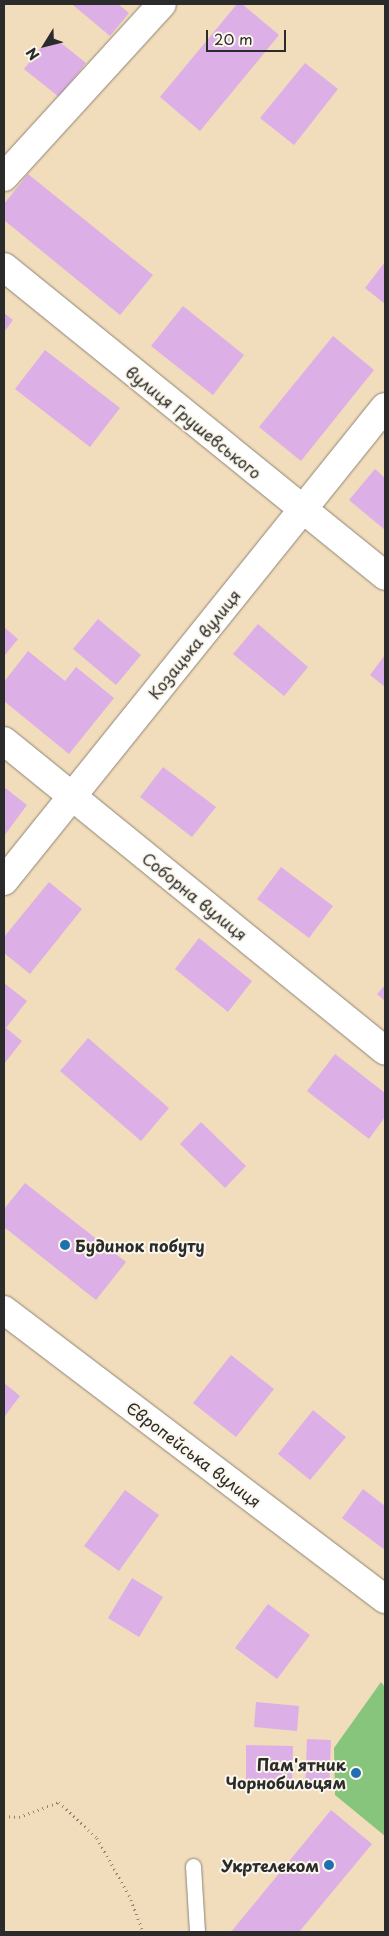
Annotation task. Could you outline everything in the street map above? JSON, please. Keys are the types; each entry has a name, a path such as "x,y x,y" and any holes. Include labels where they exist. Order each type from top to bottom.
{"street":[{"path":"4,177 162,4"},
{"name":"вулиця Грушевського","path":"4,267 301,510 385,576"},
{"name":"Козацька вулиця","path":"4,882 385,407"},
{"name":"Соборна вулиця","path":"4,741 385,1051"},
{"name":"Європейська вулиця","path":"4,1310 385,1599"}],"lane":[{"path":"193,1866 197,1932"}],"path":[{"path":"4,1816 19,1817 59,1802 97,1838 129,1894 143,1932"}],"green space":[{"path":"381,1682 385,1687 385,1836 335,1795 334,1748"}],"building":[{"path":"74,4 118,4 129,13 110,36"},
{"path":"237,4 242,4 279,35 200,131 160,97"},
{"path":"51,35 86,63 59,97 24,69"},
{"path":"305,63 338,89 294,145 260,118"},
{"path":"28,174 153,275 120,315 4,220 4,204"},
{"path":"385,262 385,304 365,288"},
{"path":"183,306 244,355 213,395 151,346"},
{"path":"4,313 13,320 4,332"},
{"path":"333,336 374,370 301,461 259,427"},
{"path":"45,350 120,408 90,447 15,389"},
{"path":"375,469 385,478 385,530 349,500"},
{"path":"98,619 141,655 116,685 73,649"},
{"path":"258,624 308,667 284,696 233,654"},
{"path":"4,627 18,639 4,656"},
{"path":"28,651 65,681 76,667 114,698 69,754 4,701 4,682"},
{"path":"385,655 385,687 370,675"},
{"path":"163,767 216,807 192,837 140,797"},
{"path":"4,787 27,805 4,836"},
{"path":"281,867 333,906 309,938 257,899"},
{"path":"49,882 82,909 30,974 4,953 4,937"},
{"path":"199,938 252,981 228,1012 175,969"},
{"path":"4,983 27,1001 6,1028 22,1041 4,1064"},
{"path":"385,985 385,1001 377,994"},
{"path":"88,1038 169,1108 141,1141 60,1071"},
{"path":"335,1054 385,1093 385,1117 369,1139 307,1091"},
{"path":"201,1122 246,1166 225,1188 180,1144"},
{"name":"Будинок побуту","path":"25,1183 126,1262 96,1300 4,1227 4,1209"},
{"path":"231,1355 274,1389 236,1437 193,1403"},
{"path":"4,1383 20,1396 4,1417"},
{"path":"313,1410 346,1437 310,1480 278,1454"},
{"path":"363,1489 385,1506 385,1550 342,1518"},
{"path":"125,1490 159,1515 119,1571 84,1546"},
{"path":"132,1578 163,1597 139,1637 108,1618"},
{"path":"268,1604 310,1635 277,1679 235,1648"},
{"path":"256,1702 299,1706 297,1731 254,1727"},
{"path":"307,1739 331,1740 329,1790 305,1789"},
{"path":"246,1745 293,1746 292,1785 246,1784"},
{"path":"331,1810 372,1844 299,1932 231,1932"}],"place":[{"name":"Будинок побуту","path":"65,1245"},
{"name":"Пам'ятник Чорнобильцям","path":"356,1773"},
{"name":"Укртелеком","path":"329,1865"}]}
